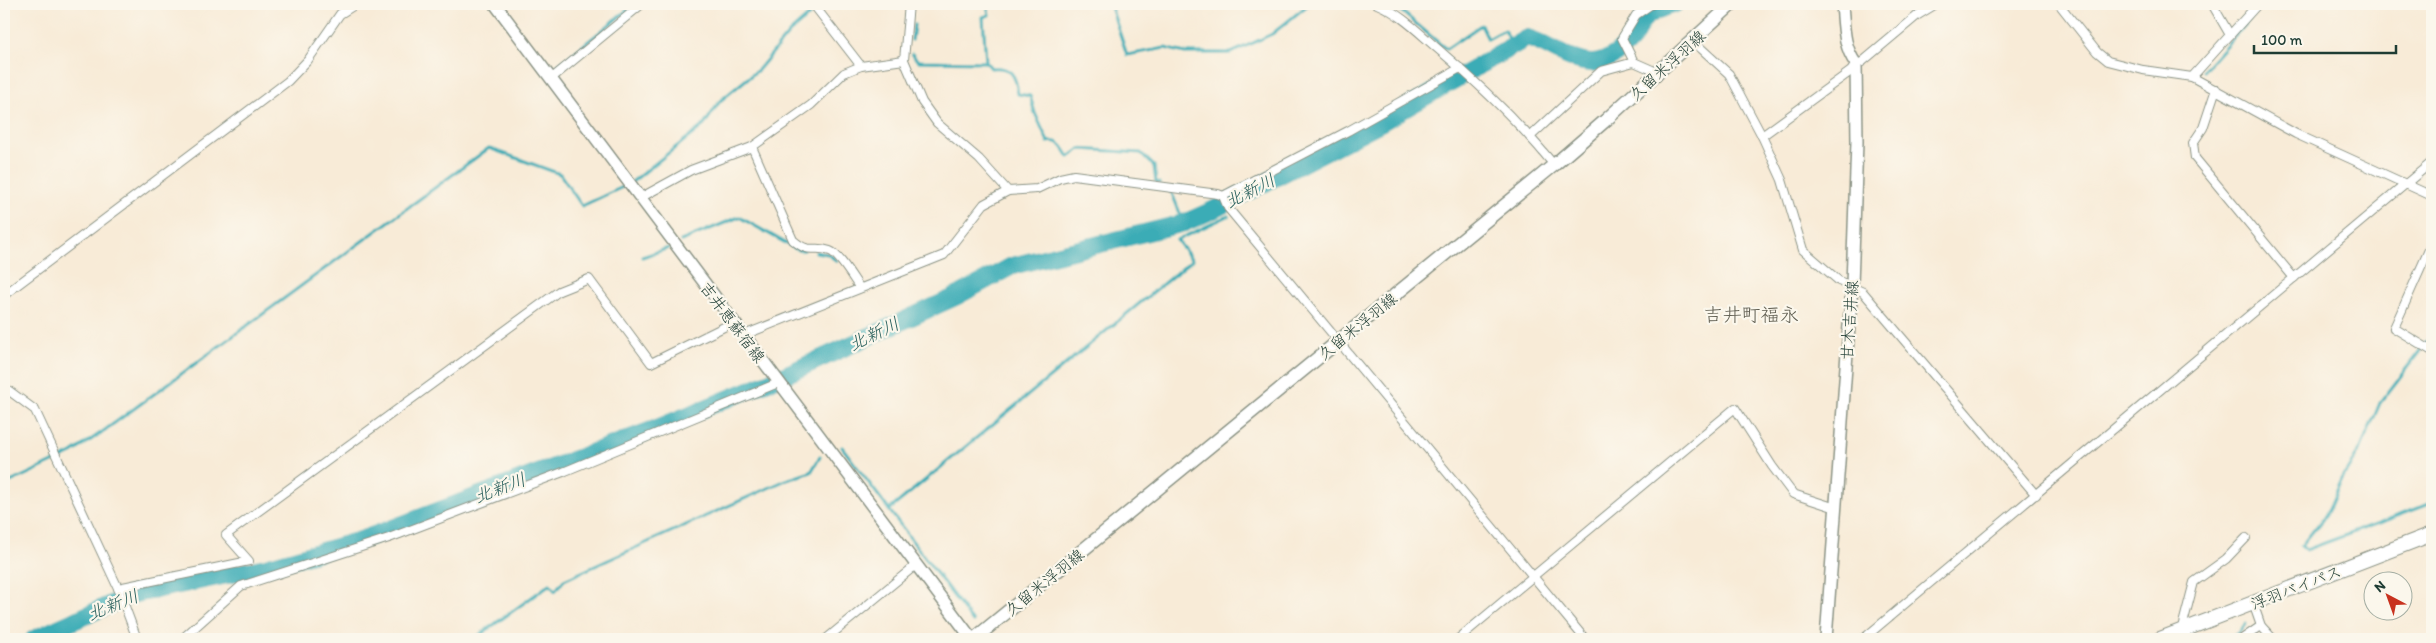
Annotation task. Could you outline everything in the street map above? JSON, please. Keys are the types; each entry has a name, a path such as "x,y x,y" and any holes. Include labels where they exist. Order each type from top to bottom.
{"highway":[{"name":"浮羽バイパス","path":"2160,639 2180,634 2253,603 2432,534"}],"main road":[{"name":"吉井恵蘇宿線","path":"495,4 973,639"},
{"name":"久留米浮羽線","path":"973,639 1554,165 1659,73 1732,4"},
{"name":"甘木吉井線","path":"1826,639 1852,286 1857,142 1856,64 1849,55 1846,46 1842,4"}],"street":[{"path":"4,295 288,81 308,60 340,14 356,4"},
{"path":"552,78 642,4"},
{"path":"909,4 904,60 922,102 936,123 979,159 1008,191"},
{"path":"1377,4 1396,9 1462,69 1530,136 1554,165"},
{"path":"1652,4 1636,15 1622,38 1622,43 1634,62 1659,73"},
{"path":"1762,136 1851,72 1856,64 1862,62 1918,15 1936,4"},
{"path":"2059,4 2097,52 2108,60 2143,70 2192,77 2296,134 2432,196"},
{"path":"2212,4 2230,35"},
{"path":"2192,77 2258,4"},
{"path":"816,7 861,66"},
{"path":"1693,41 1730,74 1782,180 1803,250 1839,281 1863,292 2036,495"},
{"path":"640,198 690,170 752,147 810,105 844,73 861,66 904,60"},
{"path":"1530,136 1601,71 1634,62"},
{"path":"744,335 944,255 984,204 1008,191 1037,189 1060,178 1074,175 1223,196 1462,69"},
{"path":"2216,89 2203,128 2193,143 2195,158 2294,278"},
{"path":"752,147 793,240 804,249 830,251 837,256 860,288"},
{"path":"1863,639 2432,162"},
{"path":"1223,196 1227,207 1585,639"},
{"path":"2427,347 2394,328 2432,243"},
{"path":"118,588 249,561 226,535 559,291 589,279 651,363 734,322"},
{"path":"182,639 241,586 389,538 563,472 775,378"},
{"path":"4,388 35,410 63,466 118,588 123,606 137,639"},
{"path":"1458,639 1736,408 1772,466 1793,494 1836,508"},
{"path":"2180,634 2194,582 2226,559 2246,538"},
{"path":"826,639 916,565"},
{"path":"2253,603 2261,626 2272,639"},
{"path":"2242,639 2261,626"}],"waterway":[{"path":"555,68 635,4"},
{"path":"632,182 704,125 720,101 759,69 789,33 822,4"},
{"path":"987,4 989,15 983,17 986,62 991,68 1008,70 1014,77 1018,94 1030,96 1035,113 1048,142 1059,143 1069,157 1080,149 1141,153 1154,166 1156,182 1159,183"},
{"path":"1110,4 1127,55 1165,48 1185,53 1231,53 1272,34 1309,4"},
{"name":"北新川","path":"34,639 131,595 266,567 361,540 652,430 785,375 957,296 1012,266 1184,223 1213,210 1382,122 1527,38 1582,62 1597,63 1610,58 1627,45 1642,21 1649,15 1675,4"},
{"path":"2203,71 2263,4"},
{"path":"1400,10 1446,49 1481,25 1488,39 1504,30 1514,46"},
{"path":"912,40 914,25"},
{"path":"912,54 918,61 986,62"},
{"path":"4,485 72,453 489,148 560,174 582,206 627,185"},
{"path":"1171,191 1184,223"},
{"path":"889,510 1192,260 1177,240 1228,216"},
{"path":"681,241 739,217 798,250 804,250"},
{"path":"642,257 669,248"},
{"path":"816,252 828,254 837,261"},
{"path":"2432,335 2380,403 2361,448 2342,479 2326,515 2301,546 2306,550 2432,503"},
{"path":"842,447 973,622"},
{"path":"474,639 550,584 555,591 564,580 786,480 811,472 820,457"},
{"path":"2231,639 2246,624"}],"district":[{"name":"吉井町福永","path":"1751,314"}]}
